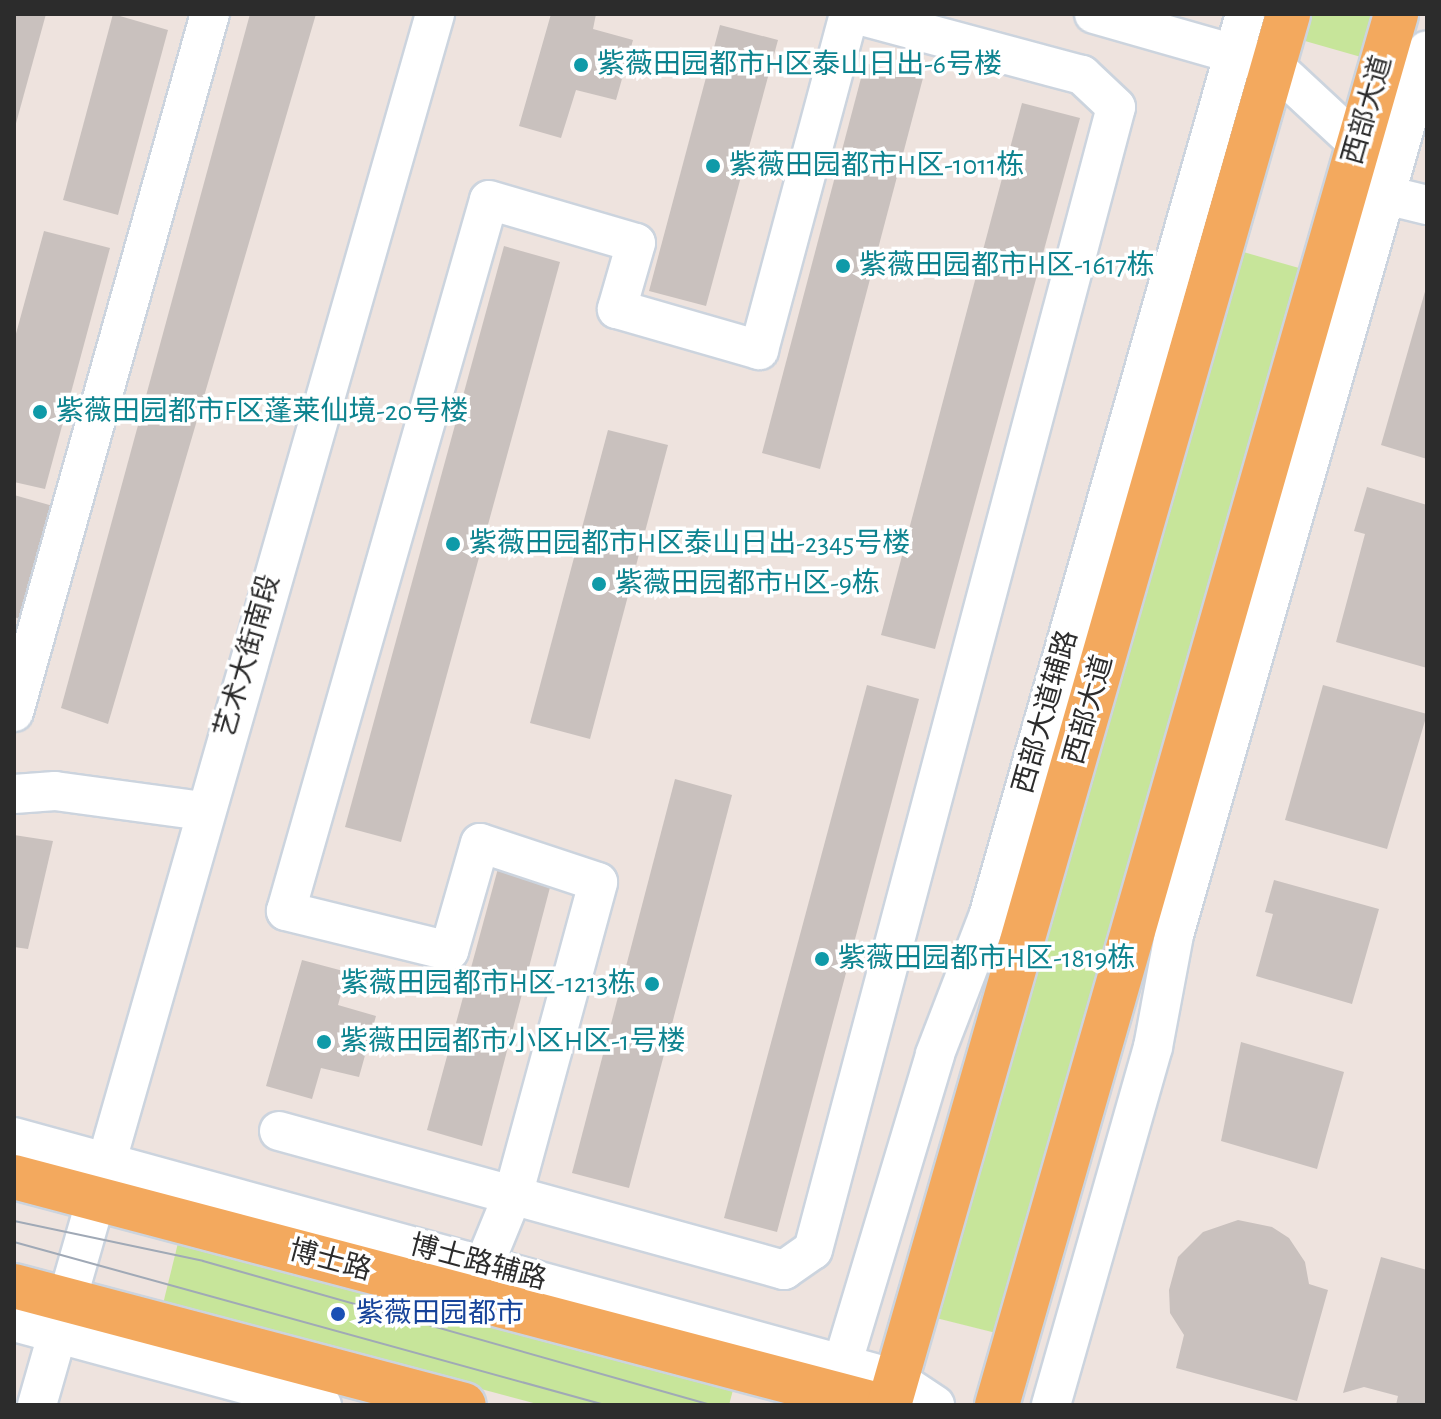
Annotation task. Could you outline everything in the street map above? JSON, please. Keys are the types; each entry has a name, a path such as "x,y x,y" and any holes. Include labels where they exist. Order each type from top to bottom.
{"main road":[{"name":"西部大道","path":"888,1396 1254,59 1288,14"},
{"name":"西部大道","path":"997,1405 1394,157 1396,14"},
{"name":"博士路","path":"14,1177 99,1179 835,1387 888,1396"},
{"path":"14,1286 61,1317 464,1405"}],"street":[{"path":"14,712 210,14"},
{"name":"艺术大街南段","path":"37,1405 203,811 435,14"},
{"path":"279,1131 514,1192 784,1270 813,1250 1116,107 1082,75 852,14 759,350 617,309 636,243 489,200 286,911 449,951 480,843 598,882 514,1192 484,1265"},
{"path":"1094,14 1254,59 1394,157"},
{"name":"西部大道辅路","path":"835,1387 935,1054 988,917 1254,59 1245,14"},
{"path":"1051,1405 1153,1047 1174,935 1427,50"},
{"path":"1386,195 1427,205"},
{"path":"14,794 55,791 203,811"},
{"name":"博士路辅路","path":"14,1137 99,1179 484,1265 835,1387"},
{"path":"14,1322 61,1317 322,1405"},
{"path":"888,1396 935,1405"}],"green space":[{"path":"1312,14 1373,14 1361,57 1305,41"},
{"path":"1240,251 1299,268 996,1333 936,1318"},
{"path":"178,1243 733,1390 729,1405 541,1405 163,1304"}],"building":[{"path":"14,14 46,14 15,127 14,127"},
{"path":"113,14 168,30 118,215 63,200"},
{"path":"250,14 316,14 108,724 61,708"},
{"name":"紫薇田园都市H区泰山日出-6号楼","path":"551,14 596,14 593,29 633,40 616,100 576,90 561,138 519,126"},
{"name":"紫薇田园都市H区-1011栋","path":"720,25 778,40 706,306 649,291"},
{"name":"紫薇田园都市H区-1617栋","path":"865,63 923,78 820,469 762,453"},
{"path":"1022,103 1080,118 935,649 881,635"},
{"name":"紫薇田园都市F区蓬莱仙境-20号楼","path":"44,231 110,248 45,489 14,482 14,341"},
{"name":"紫薇田园都市H区泰山日出-2345号楼","path":"504,246 560,262 401,842 345,827"},
{"path":"1427,289 1427,459 1381,445"},
{"name":"紫薇田园都市H区-9栋","path":"608,430 668,445 590,739 530,723"},
{"path":"1367,487 1427,505 1427,668 1336,642 1365,534 1354,531"},
{"path":"14,495 53,506 23,620 14,617"},
{"name":"紫薇田园都市H区-1819栋","path":"867,685 919,699 777,1232 724,1218"},
{"path":"1323,685 1427,714 1387,849 1285,820"},
{"name":"紫薇田园都市H区-1213栋","path":"675,779 732,795 629,1188 572,1173"},
{"path":"14,835 53,841 28,949 14,947"},
{"path":"500,861 553,876 482,1146 427,1130"},
{"path":"1274,880 1379,909 1352,1004 1256,976 1273,914 1265,912"},
{"name":"紫薇田园都市小区H区-1号楼","path":"302,960 347,972 338,1005 376,1016 359,1077 321,1068 312,1099 266,1086"},
{"path":"1241,1042 1344,1072 1317,1169 1221,1141"},
{"path":"1238,1220 1272,1227 1289,1238 1305,1262 1309,1284 1328,1290 1297,1401 1176,1368 1184,1335 1170,1313 1169,1290 1178,1257 1203,1232"},
{"path":"1381,1257 1427,1270 1427,1405 1396,1405 1398,1396 1364,1387 1343,1393"}],"tram line":[{"path":"14,1221 203,1261 711,1405"},
{"path":"14,1242 605,1405"}],"place":[{"name":"紫薇田园都市H区泰山日出-6号楼","path":"581,65"},
{"name":"紫薇田园都市H区-1011栋","path":"713,166"},
{"name":"紫薇田园都市H区-1617栋","path":"843,266"},
{"name":"紫薇田园都市F区蓬莱仙境-20号楼","path":"40,412"},
{"name":"紫薇田园都市H区泰山日出-2345号楼","path":"453,544"},
{"name":"紫薇田园都市H区-9栋","path":"599,584"},
{"name":"紫薇田园都市H区-1819栋","path":"822,959"},
{"name":"紫薇田园都市H区-1213栋","path":"652,984"},
{"name":"紫薇田园都市小区H区-1号楼","path":"324,1042"},
{"name":"紫薇田园都市","path":"338,1314"}]}
